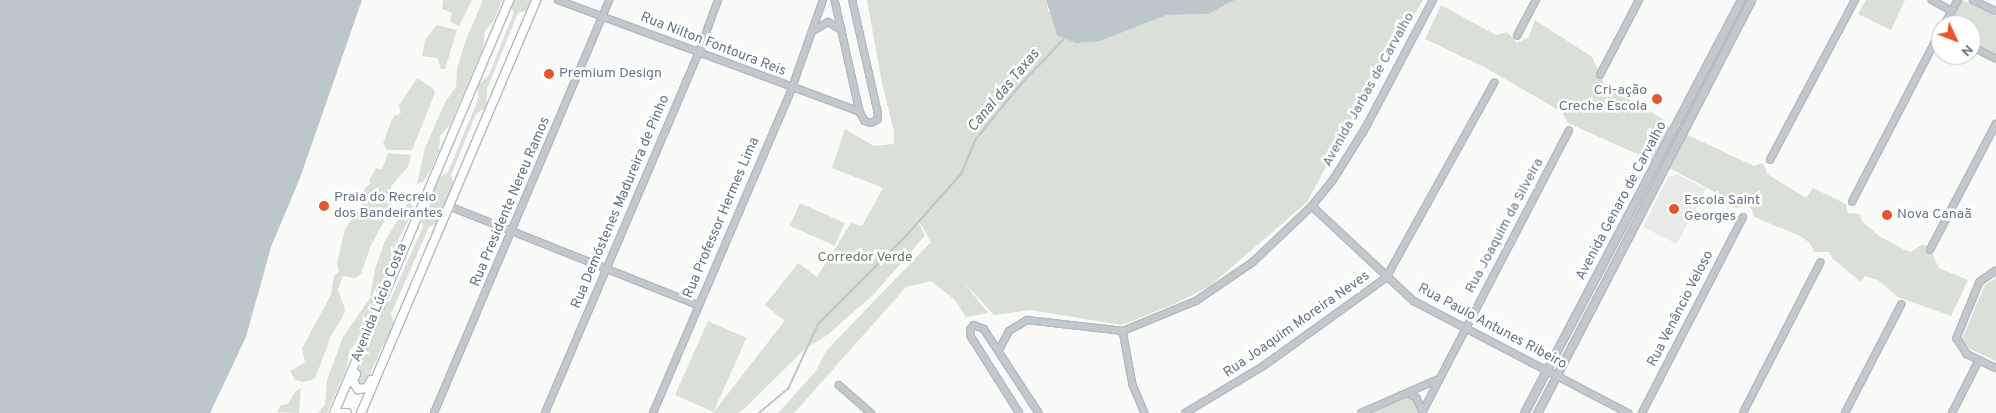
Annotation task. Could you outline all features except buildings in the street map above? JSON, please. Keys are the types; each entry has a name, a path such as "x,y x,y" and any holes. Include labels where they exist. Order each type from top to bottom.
{"main road":[{"name":"Avenida Lúcio Costa","path":"334,413 509,0"},
{"name":"Avenida Lúcio Costa","path":"361,413 536,0"},
{"path":"359,355 360,364 353,382 358,389 367,388 381,365"},
{"path":"342,413 347,413"}],"street":[{"name":"Rua Nilton Fontoura Reis","path":"558,0 604,16 698,55 860,112 868,123 878,117 852,0"},
{"name":"Rua Presidente Nereu Ramos","path":"434,413 604,16 609,0"},
{"name":"Rua Demóstenes Madureira de Pinho","path":"545,413 698,55 718,0"},
{"name":"Rua Professor Hermes Lima","path":"653,413 792,88 823,0"},
{"path":"835,0 860,112"},
{"name":"Avenida Jarbas de Carvalho","path":"999,350 1009,331 1027,320 1123,331 1196,301 1220,287 1253,262 1312,206 1353,150 1433,0"},
{"path":"1517,36 1536,0"},
{"path":"1600,75 1639,0"},
{"name":"Avenida Genaro de Carvalho","path":"1524,413 1741,0"},
{"name":"Avenida Genaro de Carvalho","path":"1536,413 1751,0"},
{"path":"1770,160 1855,0"},
{"path":"1932,0 1952,11"},
{"path":"1950,15 1958,0"},
{"path":"1973,0 1996,11"},
{"path":"813,32 828,22 842,30"},
{"path":"1852,202 1931,49"},
{"path":"1981,51 1996,59"},
{"name":"Rua Joaquim Moreira Neves","path":"1185,413 1262,367 1386,278 1494,82"},
{"path":"1930,250 1996,124"},
{"path":"1675,126 1679,132 1684,130"},
{"name":"Rua Joaquim da Silveira","path":"1423,412 1569,131"},
{"path":"1656,162 1662,160 1666,165"},
{"path":"449,206 698,305"},
{"name":"Rua Paulo Antunes Ribeiro","path":"1312,206 1386,278 1414,301 1628,413"},
{"name":"Rua Venâncio Veloso","path":"1642,413 1743,218"},
{"path":"1743,413 1820,263"},
{"path":"1996,271 1980,282 1957,333 1960,347 1978,362 1996,368"},
{"path":"1845,413 1901,305"},
{"path":"1020,413 970,337 972,327 982,326 1040,413"},
{"path":"1123,331 1132,385 1145,413"},
{"path":"1952,413 1978,362"},
{"path":"1361,413 1439,379"},
{"path":"838,385 872,413"},
{"path":"1408,392 1417,398 1423,412"}],"shaded area":[{"path":"0,0 362,0 300,178 271,247 246,337 210,413 0,413"},
{"path":"1046,0 1235,0 1208,14 1167,15 1100,41 1076,43 1057,35"},
{"name":"Escola Saint Georges","path":"1677,174 1706,189 1677,244 1643,227 1668,177"}],"green space":[{"path":"443,0 472,0 459,26 450,22 452,13 442,9"},
{"path":"483,0 502,0 494,20 485,31 483,48 450,125 440,136 439,151 431,169 423,182 417,184 425,148 445,102 456,87 457,69 465,42"},
{"path":"514,0 533,0 529,10 518,13 487,89 487,107 476,114 451,175 454,185 438,223 429,227 391,314 394,325 389,339 382,347 366,383 360,385 356,379 372,332 383,305 390,301 423,227 421,218 438,178 448,172 479,97 477,86 489,75 514,12 511,6"},
{"name":"Corredor Verde","path":"867,0 1046,0 1048,11 1100,41 1167,15 1208,14 1235,0 1423,0 1361,102 1307,202 1210,286 1170,306 1121,325 1031,310 994,315 962,280 988,313 966,317 955,300 931,281 906,287 794,413 778,413 816,371 826,351 931,242 914,213 925,236 873,295 826,336 806,348 745,408 738,413 713,413 785,321 765,305 798,263 817,277 851,223 862,226 883,188 832,168 845,129 874,146 893,144 893,152 894,132 882,83"},
{"path":"1866,0 1905,0 1891,30 1858,14"},
{"path":"1962,0 1996,16 1996,54 1981,46 1981,15 1954,15"},
{"path":"1441,5 1496,35 1507,32 1517,43 1529,37 1535,20 1592,57 1604,83 1664,120 1666,125 1754,166 1763,163 1767,174 1806,198 1813,188 1846,204 1848,213 1860,214 1862,221 1879,236 1905,250 1911,252 1923,244 1929,247 1939,268 1968,280 1951,316 1898,297 1878,280 1865,276 1861,282 1832,258 1829,252 1814,252 1809,242 1798,235 1754,217 1752,209 1745,206 1735,208 1731,201 1677,172 1568,123 1562,112 1486,68 1425,39"},
{"path":"437,25 457,30 445,69 441,69 437,58 422,56 425,40"},
{"path":"417,78 433,88 435,93 412,150 387,150 383,144 391,122 394,116 401,113 399,105"},
{"path":"388,153 411,155 408,167 391,186 392,207 371,245 361,274 355,278 343,276 338,290 345,309 331,336 315,379 303,382 295,380 290,371 305,362 302,348 331,295 334,276 339,272 337,263 345,229 362,204 364,189 371,183 369,181 376,168 382,170"},
{"path":"410,200 414,210 394,248 392,260 358,340 349,351 347,367 327,413 318,413 325,404 327,380 343,337 370,298 375,269 385,241"},
{"path":"800,203 845,223 835,246 790,226"},
{"path":"1996,278 1996,361 1966,347 1962,339 1985,285"},
{"path":"708,321 746,338 713,412 675,395"},
{"path":"301,388 299,413 277,412 281,405 288,404 295,392"},
{"path":"1407,397 1416,400 1418,413 1368,413"}],"waterway":[{"name":"Canal das Taxas","path":"759,413 788,389 818,324 904,238 961,174 976,139 1021,84 1064,39"}],"place":[{"name":"Premium Design","path":"549,74"},
{"name":"Cri-ação Creche Escola","path":"1657,99"},
{"name":"Praia do Recreio dos Bandeirantes","path":"324,206"},
{"name":"Escola Saint Georges","path":"1674,209"},
{"name":"Nova Canaã","path":"1887,215"}]}
